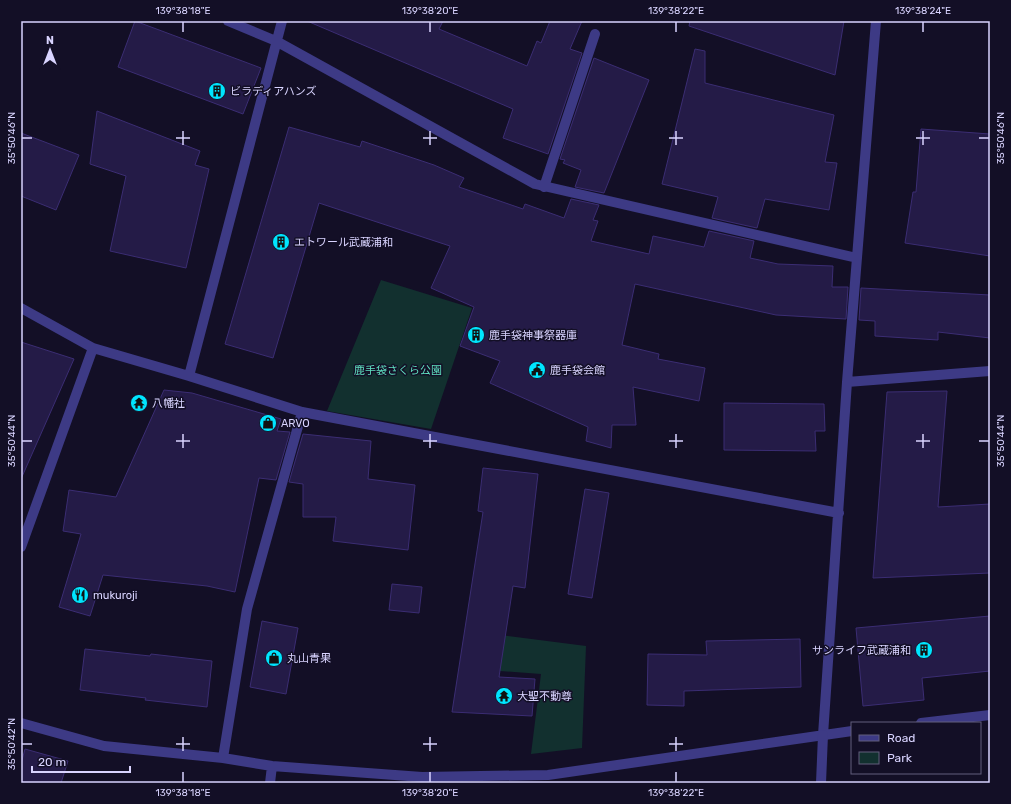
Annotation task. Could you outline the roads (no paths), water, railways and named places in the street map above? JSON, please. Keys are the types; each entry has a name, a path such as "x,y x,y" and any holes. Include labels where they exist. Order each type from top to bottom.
{"street":[{"path":"228,21 276,41 534,184 857,258"},
{"path":"189,376 282,21"},
{"path":"821,783 847,382 876,21"},
{"path":"544,187 595,34"},
{"path":"21,308 92,348 189,376 302,412 839,513"},
{"path":"21,547 92,348"},
{"path":"847,382 990,372"},
{"path":"222,758 247,609 302,412"},
{"path":"929,722 990,715"},
{"path":"21,723 104,746 222,758 272,766 422,777 548,779 851,731"},
{"path":"270,783 272,766"}],"place":[{"name":"ビラディアハンズ","path":"217,91"},
{"name":"エトワール武蔵浦和","path":"281,242"},
{"name":"鹿手袋神事祭器庫","path":"476,335"},
{"name":"鹿手袋会館","path":"537,370"},
{"name":"八幡社","path":"139,403"},
{"name":"ARVO","path":"268,423"},
{"name":"mukuroji","path":"80,595"},
{"name":"サンライフ武蔵浦和","path":"924,650"},
{"name":"丸山青果","path":"274,658"},
{"name":"大聖不動尊","path":"504,696"}],"park label":[{"name":"鹿手袋さくら公園","path":"398,370"}]}
